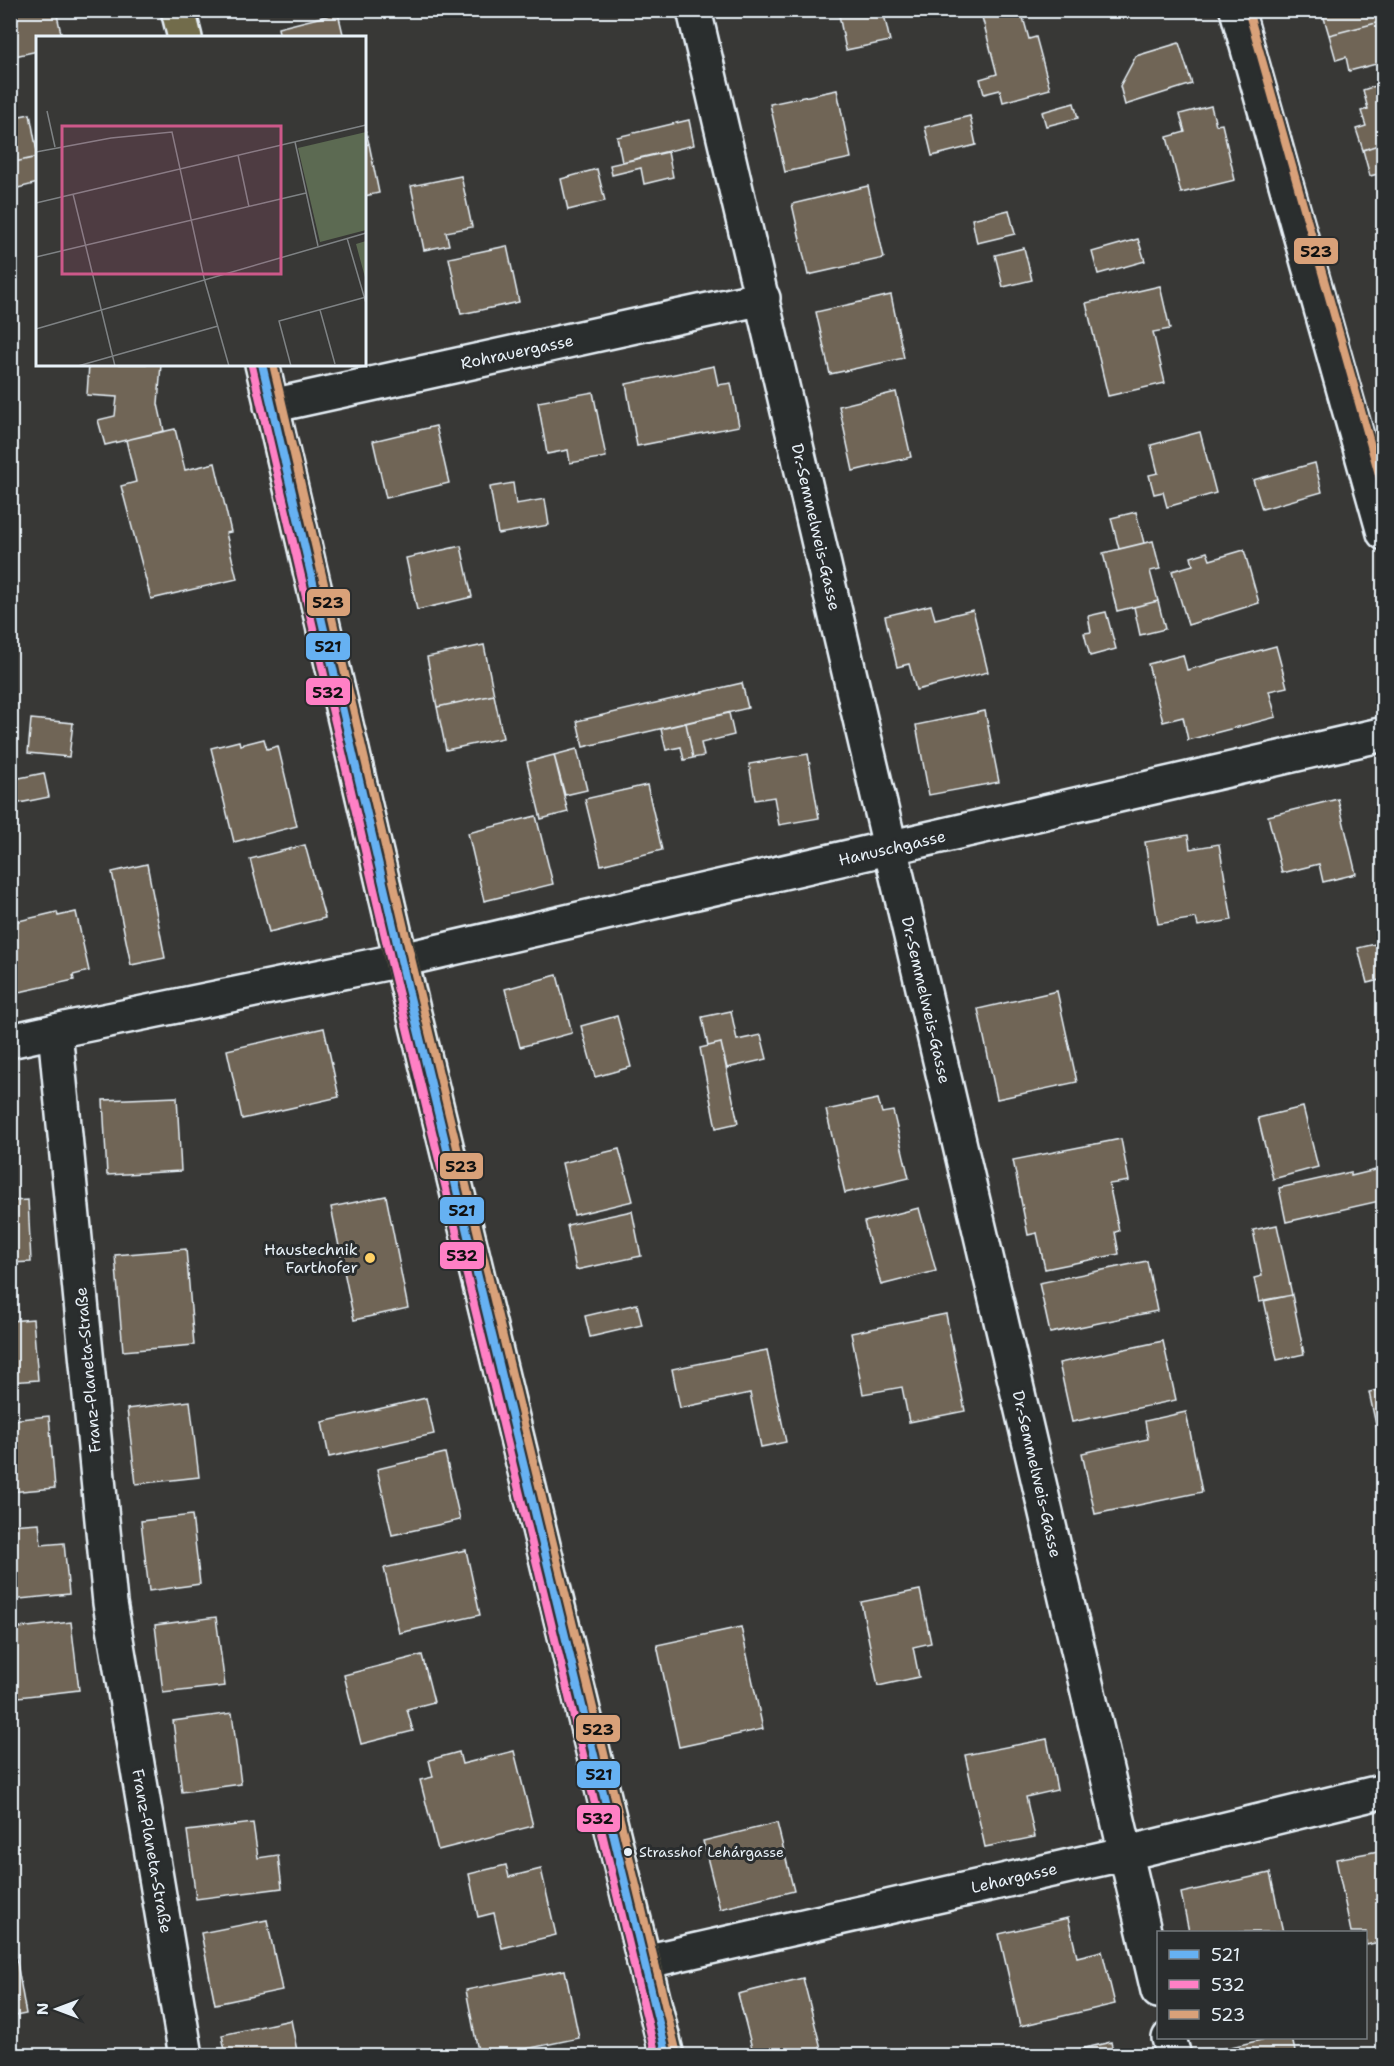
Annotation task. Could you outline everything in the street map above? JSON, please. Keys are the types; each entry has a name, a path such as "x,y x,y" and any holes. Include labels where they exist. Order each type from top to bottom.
{"main road":[{"path":"178,10 184,36"},
{"path":"262,366 401,960 667,2055"}],"street":[{"name":"Dr.-Semmelweis-Gasse","path":"694,10 1157,1986"},
{"path":"1237,10 1383,533"},
{"name":"Rohrauergasse","path":"271,406 763,298"},
{"name":"Hanuschgasse","path":"401,960 1383,734"},
{"path":"10,1041 401,960"},
{"name":"Franz-Planeta-Straße","path":"56,1031 110,1603 186,2055"},
{"name":"Lehargasse","path":"644,1962 1127,1853 1383,1791"},
{"path":"1170,2039 1174,2055"}],"building":[{"path":"10,10 56,10 62,36 36,36 36,51 10,57"},
{"path":"838,10 883,10 890,41 846,50"},
{"path":"980,10 1004,10 982,17"},
{"path":"1004,10 1021,10 1029,39 1036,37 1050,89 1003,102 1000,90 984,94 980,79 997,74 982,17"},
{"path":"1384,10 1384,21 1329,35 1322,11"},
{"path":"338,13 344,36 280,36 278,28"},
{"path":"1384,21 1384,62 1349,71 1346,57 1336,60 1329,35"},
{"path":"1179,43 1192,84 1125,105 1120,86 1136,56"},
{"path":"1384,83 1384,143 1363,150 1356,129 1366,126 1361,111 1368,109 1363,90"},
{"path":"837,90 851,158 785,172 770,104"},
{"path":"1074,103 1078,118 1046,126 1042,112"},
{"path":"1211,106 1216,125 1222,124 1235,180 1181,193 1167,137 1185,132 1180,114"},
{"path":"30,114 36,157 10,163 10,118"},
{"path":"970,116 976,145 932,156 925,127"},
{"path":"689,120 694,145 622,162 617,137"},
{"path":"1384,143 1383,190 1378,174 1370,176 1363,150"},
{"path":"369,144 379,193 366,196 366,145"},
{"path":"668,152 673,177 644,184 641,168 612,175 610,165"},
{"path":"36,157 36,184 10,190 10,163"},
{"path":"597,169 605,201 568,210 561,179"},
{"path":"461,176 472,227 446,232 449,245 424,250 411,186"},
{"path":"868,186 884,258 808,275 792,204"},
{"path":"1009,210 1015,234 977,243 972,219"},
{"path":"1138,239 1145,261 1098,274 1092,252"},
{"path":"507,246 519,302 461,314 449,258"},
{"path":"1024,248 1032,280 1003,287 995,255"},
{"path":"1160,286 1170,329 1153,332 1165,383 1108,396 1086,303"},
{"path":"891,295 904,358 830,374 816,312"},
{"path":"89,366 161,366 158,404 164,431 105,445 98,420 115,416 117,397 87,395"},
{"path":"714,366 718,385 731,383 739,426 637,446 626,384"},
{"path":"593,392 606,457 570,463 568,450 547,454 538,402"},
{"path":"896,392 911,457 853,471 839,406"},
{"path":"436,426 449,483 386,498 373,441"},
{"path":"175,429 185,470 215,463 231,532 226,533 237,579 151,599 121,486 136,482 126,440"},
{"path":"1200,432 1216,493 1167,507 1163,492 1154,494 1149,475 1158,473 1151,445"},
{"path":"1315,463 1322,492 1262,509 1253,480"},
{"path":"513,483 516,504 545,499 549,525 498,534 490,487"},
{"path":"1136,512 1144,543 1119,549 1111,518"},
{"path":"1153,541 1160,569 1150,571 1158,601 1117,611 1103,553"},
{"path":"461,546 472,597 417,610 406,558"},
{"path":"1244,550 1259,603 1188,625 1172,571 1193,565 1191,557 1207,552 1210,560"},
{"path":"1158,601 1165,629 1140,635 1134,607"},
{"path":"931,605 935,619 973,610 988,672 916,690 909,664 897,667 885,616"},
{"path":"1106,612 1116,649 1090,656 1084,633 1091,632 1088,616"},
{"path":"484,645 494,695 437,707 427,657"},
{"path":"1276,646 1287,687 1269,691 1276,717 1188,740 1183,717 1163,722 1148,664 1183,655 1187,670"},
{"path":"742,683 748,708 583,747 577,721"},
{"path":"494,695 503,738 446,750 437,707"},
{"path":"985,711 999,782 929,795 916,725"},
{"path":"729,713 734,735 701,743 704,756 693,758 686,723"},
{"path":"31,719 73,723 69,757 28,753"},
{"path":"686,723 693,758 684,760 681,747 666,750 661,729"},
{"path":"264,739 267,749 278,746 297,826 234,842 211,748 239,741 240,745"},
{"path":"577,749 587,790 565,795 554,755"},
{"path":"808,754 819,818 779,825 774,797 755,800 749,764"},
{"path":"554,755 568,812 541,819 527,762"},
{"path":"44,773 49,797 19,803 14,779"},
{"path":"647,785 662,850 601,865 585,799"},
{"path":"1338,799 1356,874 1323,882 1319,864 1282,873 1268,816"},
{"path":"536,816 553,884 484,901 468,833"},
{"path":"1188,835 1190,849 1219,844 1232,920 1198,926 1196,918 1158,924 1145,842"},
{"path":"305,845 325,918 269,932 250,859"},
{"path":"147,864 165,958 131,965 112,872"},
{"path":"57,912 58,916 76,912 89,971 73,975 74,980 10,994 10,923"},
{"path":"1384,942 1384,979 1367,983 1358,948"},
{"path":"557,975 572,1033 520,1047 505,989"},
{"path":"1057,991 1077,1082 997,1099 978,1009"},
{"path":"731,1011 737,1040 761,1035 767,1059 727,1068 721,1043 708,1046 702,1017"},
{"path":"617,1016 631,1067 595,1077 581,1026"},
{"path":"324,1028 339,1097 242,1119 227,1050"},
{"path":"721,1043 738,1123 716,1128 700,1048"},
{"path":"177,1097 181,1171 107,1175 103,1100"},
{"path":"878,1099 882,1113 893,1111 909,1178 845,1193 826,1110"},
{"path":"1303,1107 1318,1167 1273,1179 1258,1118"},
{"path":"1121,1139 1129,1181 1109,1184 1119,1231 1115,1232 1119,1254 1045,1269 1037,1233 1028,1235 1013,1160"},
{"path":"619,1149 633,1201 574,1215 562,1163"},
{"path":"1384,1168 1384,1200 1286,1222 1279,1188 1351,1172 1351,1176"},
{"name":"Haustechnik Farthofer","path":"386,1196 408,1308 354,1320 331,1207"},
{"path":"28,1200 31,1262 10,1263 10,1201"},
{"path":"919,1208 936,1271 881,1285 864,1222"},
{"path":"632,1211 641,1256 576,1270 567,1225"},
{"path":"1277,1225 1292,1295 1259,1302 1254,1278 1262,1276 1253,1230"},
{"path":"186,1249 194,1345 123,1351 115,1255"},
{"path":"1147,1261 1157,1311 1050,1333 1039,1283"},
{"path":"1292,1295 1304,1354 1277,1360 1264,1300"},
{"path":"637,1304 642,1325 590,1337 585,1316"},
{"path":"946,1314 965,1411 909,1422 902,1387 863,1394 851,1333"},
{"path":"33,1319 38,1380 10,1382 10,1321"},
{"path":"1163,1341 1176,1400 1072,1422 1059,1363"},
{"path":"767,1350 786,1442 761,1447 750,1393 680,1408 672,1369"},
{"path":"1384,1389 1384,1453 1382,1453 1369,1392"},
{"path":"426,1398 434,1434 329,1457 322,1422"},
{"path":"190,1401 199,1477 136,1484 127,1409"},
{"path":"1186,1412 1202,1492 1095,1514 1082,1453 1148,1439 1145,1421"},
{"path":"49,1416 55,1488 10,1492 10,1420"},
{"path":"445,1453 460,1520 392,1535 377,1469"},
{"path":"192,1515 200,1584 149,1591 141,1521"},
{"path":"39,1523 41,1545 64,1543 69,1594 10,1600 10,1525"},
{"path":"466,1550 480,1615 399,1633 384,1568"},
{"path":"920,1590 931,1643 913,1647 919,1677 878,1686 861,1602"},
{"path":"216,1617 225,1686 163,1693 155,1625"},
{"path":"71,1622 79,1690 10,1698 10,1629"},
{"path":"741,1627 763,1729 679,1747 657,1645"},
{"path":"422,1655 434,1702 407,1709 413,1731 361,1744 344,1675"},
{"path":"232,1713 241,1784 182,1792 173,1721"},
{"path":"1047,1739 1057,1790 1026,1797 1035,1837 985,1847 965,1755"},
{"path":"514,1751 533,1826 438,1850 420,1780 433,1777 429,1760 459,1752 462,1764"},
{"path":"253,1823 258,1858 278,1855 282,1888 196,1899 187,1831"},
{"path":"777,1823 794,1891 720,1909 703,1841"},
{"path":"1384,1850 1384,1941 1367,1945 1367,1931 1351,1931 1336,1859"},
{"path":"506,1865 509,1877 541,1869 556,1935 502,1948 494,1913 478,1917 469,1874"},
{"path":"1270,1873 1283,1931 1189,1931 1181,1893"},
{"path":"1068,1918 1077,1957 1102,1951 1115,2004 1020,2026 999,1934"},
{"path":"267,1920 282,1990 215,2004 201,1933"},
{"path":"15,1951 26,2014 10,2017 10,1952"},
{"path":"565,1970 579,2038 493,2056 479,2056 466,1990"},
{"path":"803,1978 823,2056 754,2056 738,1994"},
{"path":"291,2020 298,2056 226,2056 222,2035"},
{"path":"1266,2039 1292,2039 1296,2056 1224,2056 1222,2049"},
{"path":"1111,2042 1114,2056 1055,2056 1055,2055"}],"transit line":[{"name":"523","path":"1248,10 1384,492"},
{"name":"532","path":"252,366 391,962 656,2056"},
{"name":"521","path":"262,366 401,960 667,2056"},
{"name":"523","path":"273,366 411,958 677,2054"}],"place":[{"name":"Haustechnik Farthofer","path":"370,1258"},
{"name":"Strasshof Lehárgasse","path":"628,1852"}]}
